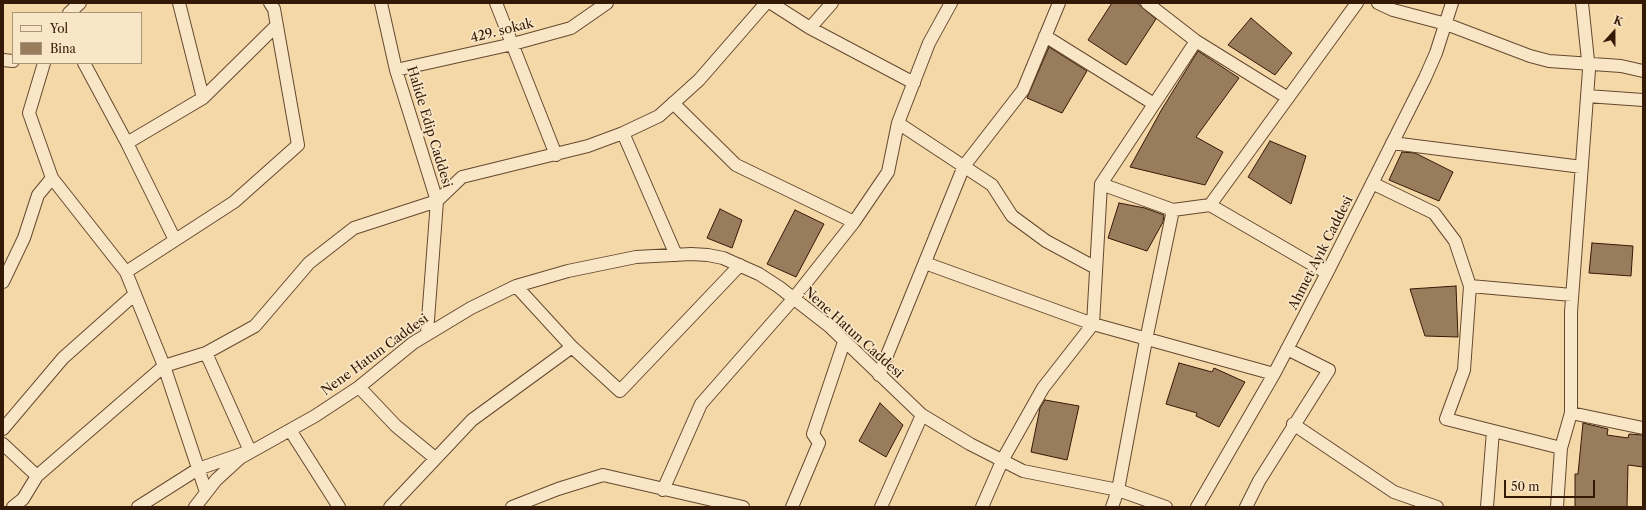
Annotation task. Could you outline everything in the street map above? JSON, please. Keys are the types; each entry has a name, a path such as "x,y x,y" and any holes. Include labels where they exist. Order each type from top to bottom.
{"street":[{"path":"70,12 80,3"},
{"path":"179,3 203,98"},
{"path":"126,272 234,202 298,145 274,9 270,3"},
{"name":"Halide Edip Caddesi","path":"381,3 396,70 437,201 427,333"},
{"path":"496,3 556,155"},
{"name":"429. sokak","path":"396,70 513,44 570,28 607,3"},
{"path":"13,507 23,499 37,476 164,366 206,354 255,326 309,263 354,228 437,201 462,177 588,146 623,133 659,116 699,80 766,3"},
{"path":"771,3 810,28 914,83"},
{"path":"810,28 832,3"},
{"path":"663,490 700,404 794,298 854,222 888,172 898,123 929,43 951,3"},
{"path":"879,375 964,166 1023,90 1059,3"},
{"path":"1147,3 1196,41 1288,98"},
{"path":"1210,205 1357,3"},
{"path":"1378,3 1393,10 1446,24 1530,56 1549,61 1621,66 1643,71"},
{"name":"Ahmet Ayık Caddesi","path":"1197,507 1274,374 1327,273 1431,66 1452,3"},
{"path":"1556,507 1561,448 1571,414 1572,295 1587,96 1588,64 1582,3"},
{"path":"127,143 203,98 276,26"},
{"path":"1045,36 1154,104"},
{"path":"982,507 1003,459 1043,388 1092,324 1101,184 1196,41"},
{"path":"43,64 29,113 52,178 126,272 164,366 206,492"},
{"path":"85,64 127,143 175,240"},
{"path":"1587,96 1643,100"},
{"path":"673,103 736,165 854,222"},
{"path":"898,123 992,185 1012,216 1046,241 1096,268"},
{"path":"623,133 676,255"},
{"path":"1392,143 1582,167"},
{"path":"3,282 24,238 38,195 52,178"},
{"path":"1372,183 1434,213 1455,241 1470,286 1464,370 1446,419 1561,448"},
{"path":"1101,184 1173,210 1210,205 1327,273"},
{"path":"1112,507 1118,490 1146,340 1173,210"},
{"name":"Nene Hatun Caddesi","path":"195,507 206,492 228,468 250,452 315,416 359,387 427,333 471,308 516,286 608,261 656,255 708,255 740,265 759,274 794,298 829,326 922,415 970,444 1003,459 1023,471 1118,490 1166,507"},
{"path":"925,263 1092,324 1274,374"},
{"path":"516,286 572,347 620,391 740,265"},
{"path":"1470,286 1572,295"},
{"path":"3,429 63,358 135,294"},
{"path":"792,507 819,443 813,434 844,342"},
{"path":"390,507 472,420 572,347"},
{"path":"1246,507 1259,481 1293,424 1329,370 1287,349"},
{"path":"138,507 198,469 250,452 206,354"},
{"path":"359,387 396,426 436,458"},
{"path":"1571,414 1643,428"},
{"path":"881,507 922,415"},
{"path":"1293,424 1394,492 1418,504 1437,507"},
{"path":"290,430 339,507"},
{"path":"1487,507 1493,431"},
{"path":"3,444 37,476"},
{"path":"512,507 558,489 603,475 742,507"}],"building":[{"path":"1112,3 1137,3 1156,19 1126,65 1088,40"},
{"path":"1251,18 1292,53 1275,75 1228,45"},
{"path":"1049,47 1087,71 1062,113 1027,98"},
{"path":"1198,51 1239,78 1196,137 1223,152 1205,185 1130,167 1162,109"},
{"path":"1270,141 1306,156 1291,204 1248,177"},
{"path":"1402,152 1415,153 1453,172 1439,201 1389,180"},
{"path":"1119,203 1145,208 1164,215 1163,222 1147,251 1108,238"},
{"path":"720,209 742,220 732,248 707,238"},
{"path":"795,210 824,224 796,277 767,264"},
{"path":"1592,243 1633,246 1631,276 1589,273"},
{"path":"1456,286 1458,337 1425,336 1410,289"},
{"path":"1179,363 1212,372 1214,368 1245,382 1219,427 1196,416 1197,413 1166,404"},
{"path":"1045,400 1079,406 1067,460 1031,452 1040,408"},
{"path":"880,403 903,425 886,457 859,441"},
{"path":"1583,423 1608,429 1607,435 1628,438 1629,434 1643,435 1643,467 1628,465 1627,507 1575,507 1575,474 1578,474"}]}
